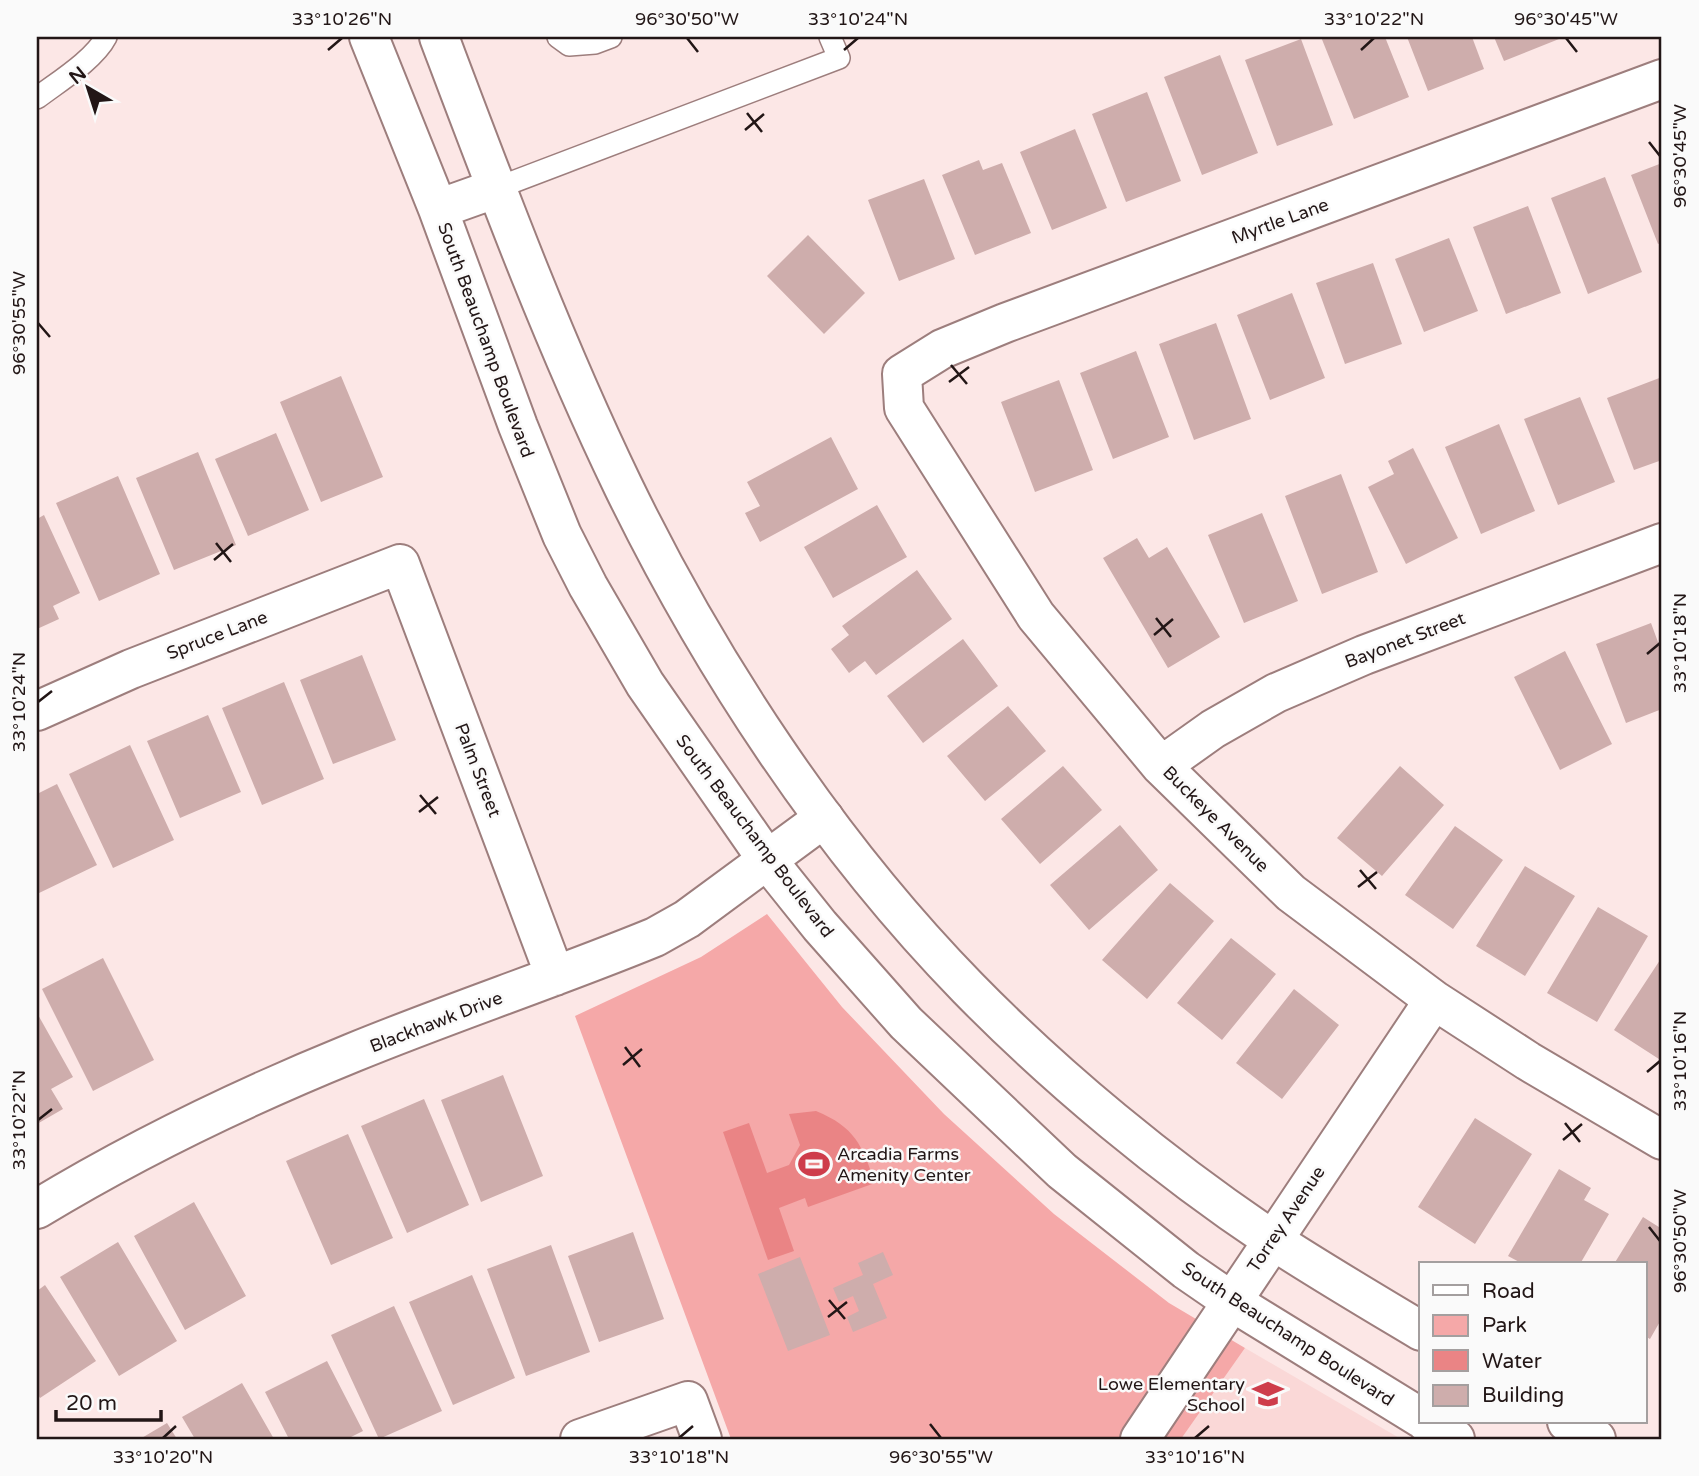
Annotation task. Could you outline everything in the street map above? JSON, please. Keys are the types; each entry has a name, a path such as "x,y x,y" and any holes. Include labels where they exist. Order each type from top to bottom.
{"street":[{"name":"South Beauchamp Boulevard","path":"369,37 438,209 540,484 587,586 645,684 768,861 864,978 943,1060 1062,1171 1186,1270 1231,1301 1419,1417"},
{"path":"439,37 583,399 646,531 706,638 758,722 824,818 896,909 961,980 1007,1026 1135,1138 1206,1193 1272,1239 1419,1330"},
{"name":"Myrtle Lane","path":"902,374 942,349 1005,323 1662,79"},
{"path":"438,209 497,188"},
{"name":"Buckeye Avenue","path":"902,374 904,408 1037,616 1161,766 1291,893 1434,1000 1528,1061 1662,1140"},
{"name":"Bayonet Street","path":"1161,766 1213,729 1276,693 1364,654 1662,543"},
{"name":"Spruce Lane","path":"37,711 131,669 400,564"},
{"name":"Palm Street","path":"400,564 555,976"},
{"name":"Blackhawk Drive","path":"37,1209 143,1150 352,1053 655,937 687,919 824,818"},
{"name":"Torrey Avenue","path":"1140,1439 1434,1000"},
{"path":"580,1439 688,1401 702,1439"},
{"path":"1429,1424 1455,1439"},
{"path":"1570,1424 1595,1439"}],"lane":[{"path":"37,98 77,67 103,44 106,37"},
{"path":"558,37 569,45 595,43 611,37"},
{"path":"497,188 839,58 830,37"}],"shaded area":[{"name":"Lowe Elementary School","path":"1245,1348 1401,1439 1181,1439"}],"green space":[{"name":"Arcadia Farms Amenity Center","path":"767,914 842,1007 944,1114 1054,1214 1169,1303 1245,1348 1181,1439 731,1439 575,1016 701,957"}],"water":[{"path":"816,1111 840,1124 855,1139 866,1158 875,1183 808,1207 805,1198 779,1208 794,1251 768,1260 723,1132 749,1123 767,1173 789,1165 800,1145 789,1114"}],"building":[{"path":"1321,37 1385,37 1409,97 1354,119"},
{"path":"1407,37 1472,37 1484,69 1428,91"},
{"path":"1494,37 1558,37 1559,39 1504,61"},
{"path":"1301,39 1333,125 1277,146 1245,60"},
{"path":"1220,55 1258,153 1202,175 1164,77"},
{"path":"1147,92 1181,181 1126,202 1092,114"},
{"path":"1075,129 1107,208 1052,230 1020,152"},
{"path":"979,160 983,170 1002,163 1031,233 975,255 942,175"},
{"path":"1662,163 1662,242 1658,244 1631,175"},
{"path":"1605,177 1642,272 1588,294 1551,198"},
{"path":"924,179 955,259 899,281 868,200"},
{"path":"1528,206 1561,293 1506,314 1473,227"},
{"path":"808,235 865,293 824,334 767,276"},
{"path":"1449,238 1478,311 1424,332 1395,259"},
{"path":"1373,263 1402,344 1345,364 1316,283"},
{"path":"1292,293 1325,378 1270,400 1237,315"},
{"path":"1216,323 1251,419 1194,440 1159,344"},
{"path":"1136,351 1169,437 1113,459 1080,373"},
{"path":"341,376 383,477 321,502 280,402"},
{"path":"1662,377 1662,460 1634,470 1607,398"},
{"path":"1059,380 1093,470 1035,492 1001,402"},
{"path":"1580,397 1615,482 1558,505 1524,419"},
{"path":"1499,424 1535,511 1481,534 1445,447"},
{"path":"276,433 309,510 248,536 215,459"},
{"path":"831,437 858,489 760,542 745,513 760,506 747,482"},
{"path":"1413,448 1458,538 1406,564 1368,487 1394,474 1388,461"},
{"path":"198,452 236,545 174,570 136,478"},
{"path":"1341,474 1378,572 1322,594 1285,496"},
{"path":"118,476 160,574 99,601 56,503"},
{"path":"877,505 907,557 833,598 804,547"},
{"path":"1262,513 1298,601 1244,623 1208,535"},
{"path":"44,515 80,593 53,606 59,619 37,629 37,519"},
{"path":"1137,538 1149,558 1167,547 1220,637 1168,668 1103,558"},
{"path":"917,570 952,619 876,675 865,661 849,673 831,649 849,635 842,626"},
{"path":"1651,623 1662,653 1662,709 1626,723 1596,644"},
{"path":"963,639 998,686 923,743 887,696"},
{"path":"1565,651 1612,744 1560,770 1514,677"},
{"path":"362,655 396,740 333,764 300,680"},
{"path":"284,682 324,779 262,805 222,708"},
{"path":"1008,706 1046,751 985,801 947,756"},
{"path":"208,715 241,792 180,818 147,741"},
{"path":"130,745 174,840 113,868 69,774"},
{"path":"1063,766 1102,810 1040,864 1001,819"},
{"path":"1400,766 1444,805 1382,876 1337,838"},
{"path":"57,784 97,865 37,894 37,794"},
{"path":"1120,825 1158,870 1089,930 1050,885"},
{"path":"1455,826 1503,860 1453,929 1405,895"},
{"path":"1525,866 1575,896 1525,976 1476,946"},
{"path":"1170,883 1214,921 1147,999 1102,960"},
{"path":"1598,907 1648,936 1597,1022 1547,993"},
{"path":"1231,938 1276,974 1222,1040 1177,1003"},
{"path":"1662,957 1662,1061 1614,1030"},
{"path":"103,958 154,1060 93,1091 42,989"},
{"path":"1294,989 1339,1025 1282,1099 1236,1063"},
{"path":"37,1013 73,1077 51,1089 63,1109 37,1124"},
{"path":"503,1075 543,1176 481,1202 441,1100"},
{"path":"424,1099 469,1205 407,1233 361,1126"},
{"path":"1475,1118 1532,1154 1475,1244 1418,1207"},
{"path":"348,1134 393,1238 331,1265 286,1161"},
{"path":"1559,1169 1591,1188 1584,1200 1609,1214 1581,1262 1519,1262 1508,1256"},
{"path":"194,1202 246,1296 185,1330 134,1236"},
{"path":"1643,1217 1662,1229 1662,1318 1650,1339 1646,1337 1646,1262 1615,1262"},
{"path":"633,1232 664,1319 599,1342 568,1256"},
{"path":"118,1242 177,1341 119,1376 60,1277"},
{"path":"551,1245 590,1352 526,1376 487,1269"},
{"path":"883,1252 893,1275 873,1284 887,1318 853,1332 847,1317 859,1311 853,1296 839,1302 833,1288 863,1275 858,1263"},
{"path":"800,1257 830,1335 788,1351 758,1274"},
{"path":"472,1275 515,1378 453,1405 409,1302"},
{"path":"45,1285 96,1361 40,1398 37,1393 37,1291"},
{"path":"394,1306 442,1411 379,1439 331,1335"},
{"path":"327,1361 363,1431 347,1439 289,1439 265,1392"},
{"path":"242,1383 274,1439 195,1439 182,1417"},
{"path":"167,1423 177,1439 140,1439"}],"place":[{"name":"Arcadia Farms Amenity Center","path":"814,1164"},
{"name":"Lowe Elementary School","path":"1268,1394"}]}
